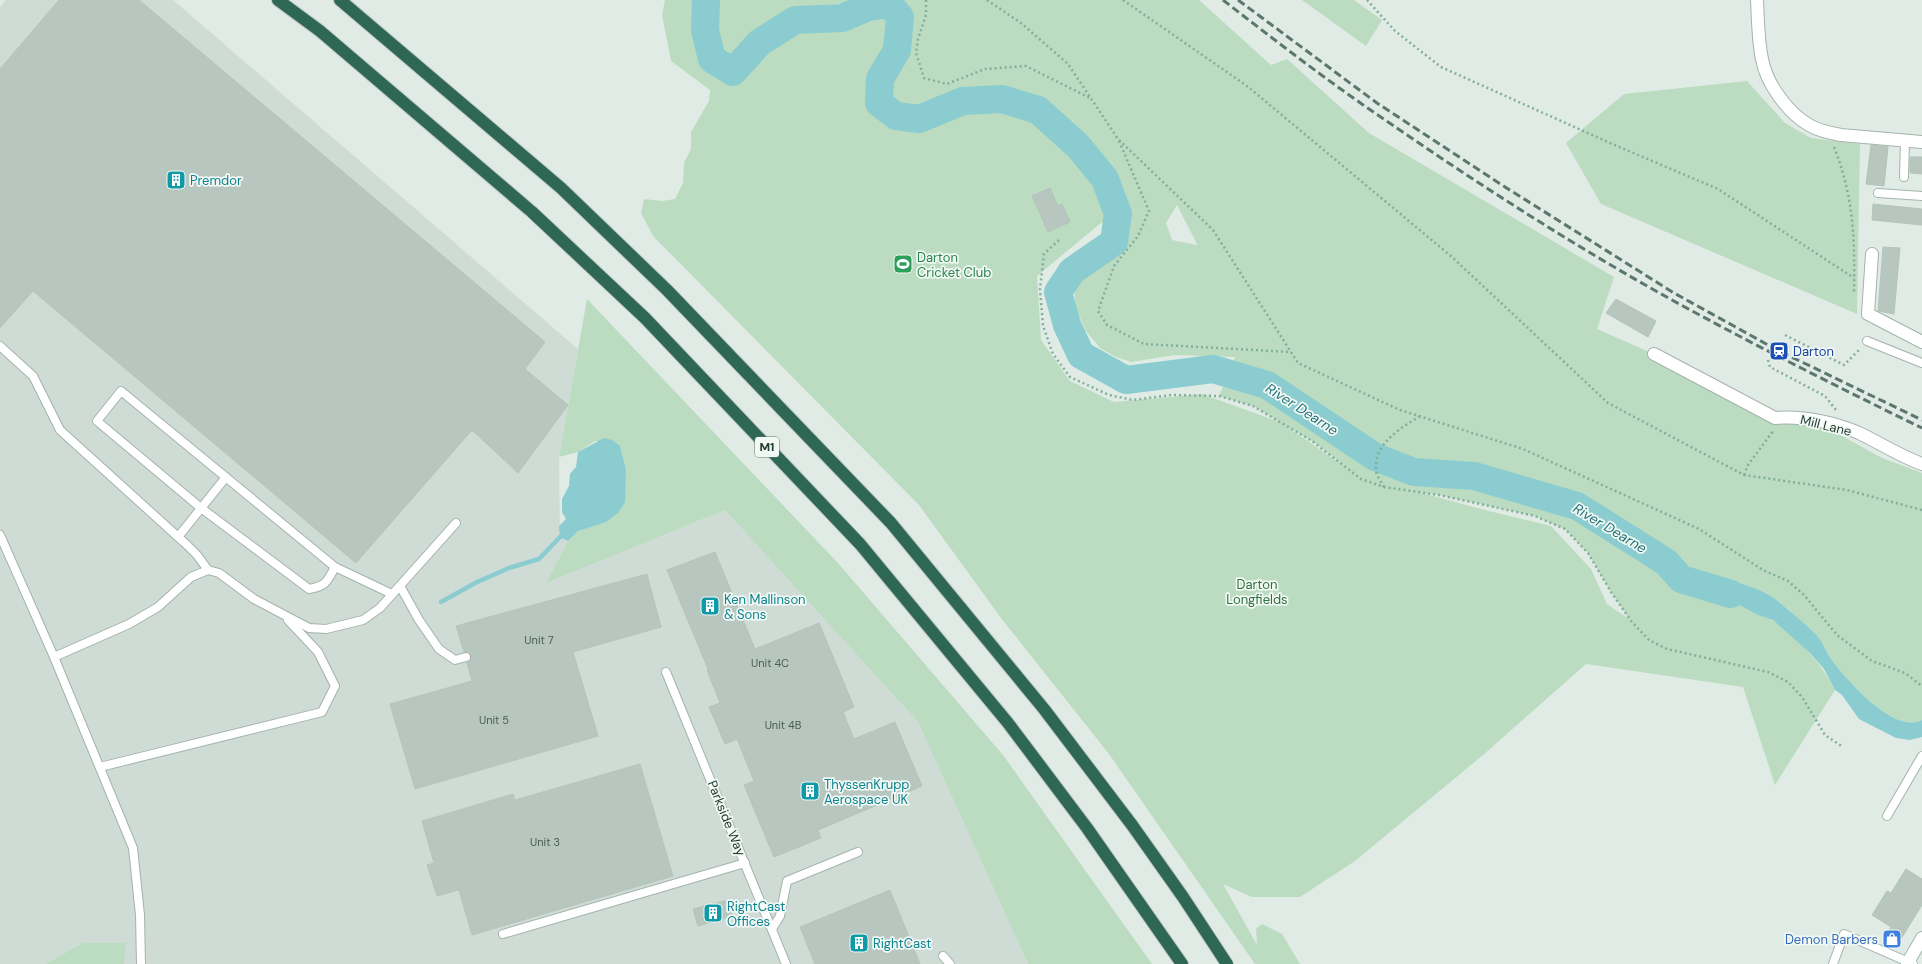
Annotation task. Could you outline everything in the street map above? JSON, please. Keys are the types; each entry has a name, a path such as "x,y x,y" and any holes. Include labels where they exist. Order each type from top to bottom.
{"highway":[{"name":"M1","path":"278,0 320,31 538,218 644,318 860,544 1008,723 1087,828 1182,964"},
{"path":"340,0 566,193 667,290 891,523 1044,709 1127,819 1183,898 1226,964"}],"street":[{"path":"1757,0 1762,60 1771,82 1782,102 1808,125 1829,133 1922,142"},
{"path":"1872,254 1868,314 1922,342"},
{"name":"Mill Lane","path":"1662,355 1775,418 1794,417 1814,420 1858,433 1922,464"},
{"path":"1910,963 1922,938"}],"lane":[{"path":"1904,178 1905,140"},
{"path":"1878,193 1922,196"},
{"path":"1867,341 1922,363"},
{"path":"0,346 33,376 60,430 178,537 197,555 208,570"},
{"path":"335,567 327,582 319,587 309,589 201,508 97,421 121,391 335,567 392,594"},
{"path":"178,537 226,477"},
{"path":"54,657 129,624 158,607 191,577 208,570 219,573 254,599 285,617 309,628 326,629 363,620 380,608 456,523"},
{"path":"0,535 54,657 132,848 141,922 142,964"},
{"path":"400,586 439,649 455,660 466,657"},
{"path":"100,767 322,712 335,686 318,652 285,617"},
{"name":"Parkside Way","path":"666,672 746,863 786,964"},
{"path":"1887,816 1922,756"},
{"path":"772,929 780,916 787,881 858,852"},
{"path":"503,934 746,863"},
{"path":"1833,964 1844,934 1910,963"},
{"path":"943,956 950,964"}],"path":[{"path":"926,0 926,15 918,39 916,52 924,78 947,84 985,70 1026,66 1091,99"},
{"path":"987,0 1021,23 1068,64 1118,139 1149,211 1138,236 1114,266 1098,311 1107,326 1144,344 1291,352"},
{"path":"1123,0 1247,86 1452,257 1608,403 1744,475 1847,490 1922,510"},
{"path":"1367,0 1394,31 1441,67 1610,143 1718,189 1854,278"},
{"path":"1829,133 1844,172 1854,227 1854,301"},
{"path":"1118,139 1213,230 1298,363 1400,410 1523,449 1699,529 1763,570 1788,581 1804,595 1838,635 1872,661 1905,673 1922,686"},
{"path":"1059,240 1044,254 1041,296 1043,326 1053,354 1070,377 1109,395 1133,400 1171,395 1219,396 1253,406 1312,441 1361,478 1384,487 1439,495 1535,516 1565,529 1588,553 1615,598 1631,621 1650,640 1667,649 1768,672 1788,682 1802,697 1825,735 1843,748"},
{"path":"1785,335 1844,365 1867,341"},
{"path":"1768,360 1770,367 1825,396 1838,413 1842,428"},
{"path":"1384,487 1375,471 1380,448 1399,429 1421,416"},
{"path":"1744,475 1748,465 1783,418"}],"shaded area":[{"path":"6,0 173,0 578,349 559,457 560,537 568,541 546,583 725,510 918,722 1028,964 124,964 126,943 82,943 46,964 0,964 0,7"}],"green space":[{"name":"Darton Longfields","path":"665,0 1199,0 1271,65 1287,59 1369,133 1614,277 1597,329 1654,354 1775,418 1826,427 1882,458 1922,473 1922,720 1911,723 1898,720 1885,713 1872,703 1838,668 1817,636 1789,609 1771,596 1743,584 1695,576 1695,587 1727,598 1759,615 1768,618 1792,635 1809,652 1823,670 1835,690 1775,785 1743,687 1586,664 1483,755 1355,861 1300,897 1252,897 1223,884 1257,945 1256,929 1262,924 1282,934 1300,964 1255,964 1109,754 1001,618 919,505 653,236 641,213 644,199 662,201 675,199 683,183 684,163 691,149 691,132 709,101 710,90 671,61 662,15","holes":["865,2 877,12 863,12 826,29 807,28 768,46 740,75 736,47 791,7","1177,205 1197,245 1172,240 1166,223","1102,222 1115,257 1089,272 1074,287 1076,309 1086,331 1100,348 1116,357 1131,362 1175,355 1235,357 1219,396 1253,406 1280,422 1202,394 1114,402 1070,381 1041,340 1037,276","1284,425 1312,441 1346,467","1419,492 1535,516 1565,529 1588,553 1611,592 1630,620 1607,604 1591,569 1551,526 1473,507"]},
{"path":"1302,0 1354,0 1382,20 1366,46"},
{"path":"1747,81 1785,123 1811,138 1860,144 1857,314 1601,204 1566,143 1624,94"},
{"path":"587,299 838,563 1003,755 1152,964 1028,964 918,722 725,510 546,583 568,541 578,531 589,527 624,486 626,469 620,446 595,441 578,452 559,457"},
{"path":"82,943 126,943 124,964 46,964"}],"water":[{"path":"604,438 612,440 620,446 626,469 625,502 618,513 606,522 578,531 568,541 560,537 559,526 566,519 562,512 562,499 569,486 570,474 576,467 578,452"},
{"path":"1694,575 1743,584 1771,596 1816,634 1838,668 1872,703 1885,713 1898,720 1911,723 1922,720 1922,737 1910,740 1896,738 1859,719 1842,695 1835,690 1824,669 1810,653 1773,620 1758,615 1719,594 1695,587"}],"building":[{"name":"Premdor","path":"59,0 139,0 545,342 525,369 568,405 518,473 472,430 356,563 33,291 0,328 0,69"},
{"path":"1871,145 1888,147 1884,186 1866,184"},
{"path":"1910,157 1922,157 1922,174 1910,173"},
{"path":"1050,188 1058,206 1062,204 1070,222 1048,232 1032,196"},
{"path":"1873,204 1922,209 1922,225 1872,220"},
{"path":"1883,247 1900,248 1894,314 1878,311"},
{"path":"1616,299 1656,321 1648,337 1606,313"},
{"path":"715,552 755,649 819,623 854,707 843,712 854,739 895,722 922,786 818,830 821,838 774,857 744,785 754,781 737,739 725,744 709,707 720,703 707,670 708,669 667,570"},
{"path":"647,574 661,627 573,652 598,736 415,789 390,704 472,681 467,663 470,661 471,656 468,652 464,652 456,626"},
{"path":"640,764 673,876 472,935 459,890 437,896 427,865 434,863 422,821 513,794 515,800"},
{"path":"1906,869 1922,879 1922,905 1896,947 1883,939 1891,927 1872,915 1887,891 1891,893"},
{"name":"RightCast","path":"890,890 920,964 815,964 800,927"},
{"name":"RightCast Offices","path":"728,900 732,916 698,926 693,909"}],"waterway":[{"name":"River Dearne","path":"706,0 705,30 712,59 733,72 759,43 795,20 842,18 868,7 889,4 900,17 897,50 880,79 879,103 896,116 919,119 963,101 1002,99 1038,110 1078,146 1105,179 1118,214 1114,242 1072,271 1058,292 1067,325 1081,355 1126,380 1213,369 1267,385 1375,457 1414,472 1474,476 1577,506 1666,562 1681,579 1731,594"},
{"path":"441,602 477,582 509,568 539,559 560,537"}],"railway":[{"path":"1223,0 1315,71 1372,111 1445,161 1557,233 1703,317 1796,366 1922,428"},
{"path":"1238,0 1377,103 1505,187 1674,293 1779,351 1922,420"}],"place":[{"name":"Premdor","path":"176,180"},
{"name":"Darton Cricket Club","path":"903,264"},
{"name":"Darton","path":"1779,351"},
{"name":"Ken Mallinson & Sons","path":"710,606"},
{"name":"ThyssenKrupp Aerospace UK","path":"810,791"},
{"name":"RightCast Offices","path":"713,913"},
{"name":"Demon Barbers","path":"1892,939"},
{"name":"RightCast","path":"859,943"}]}
